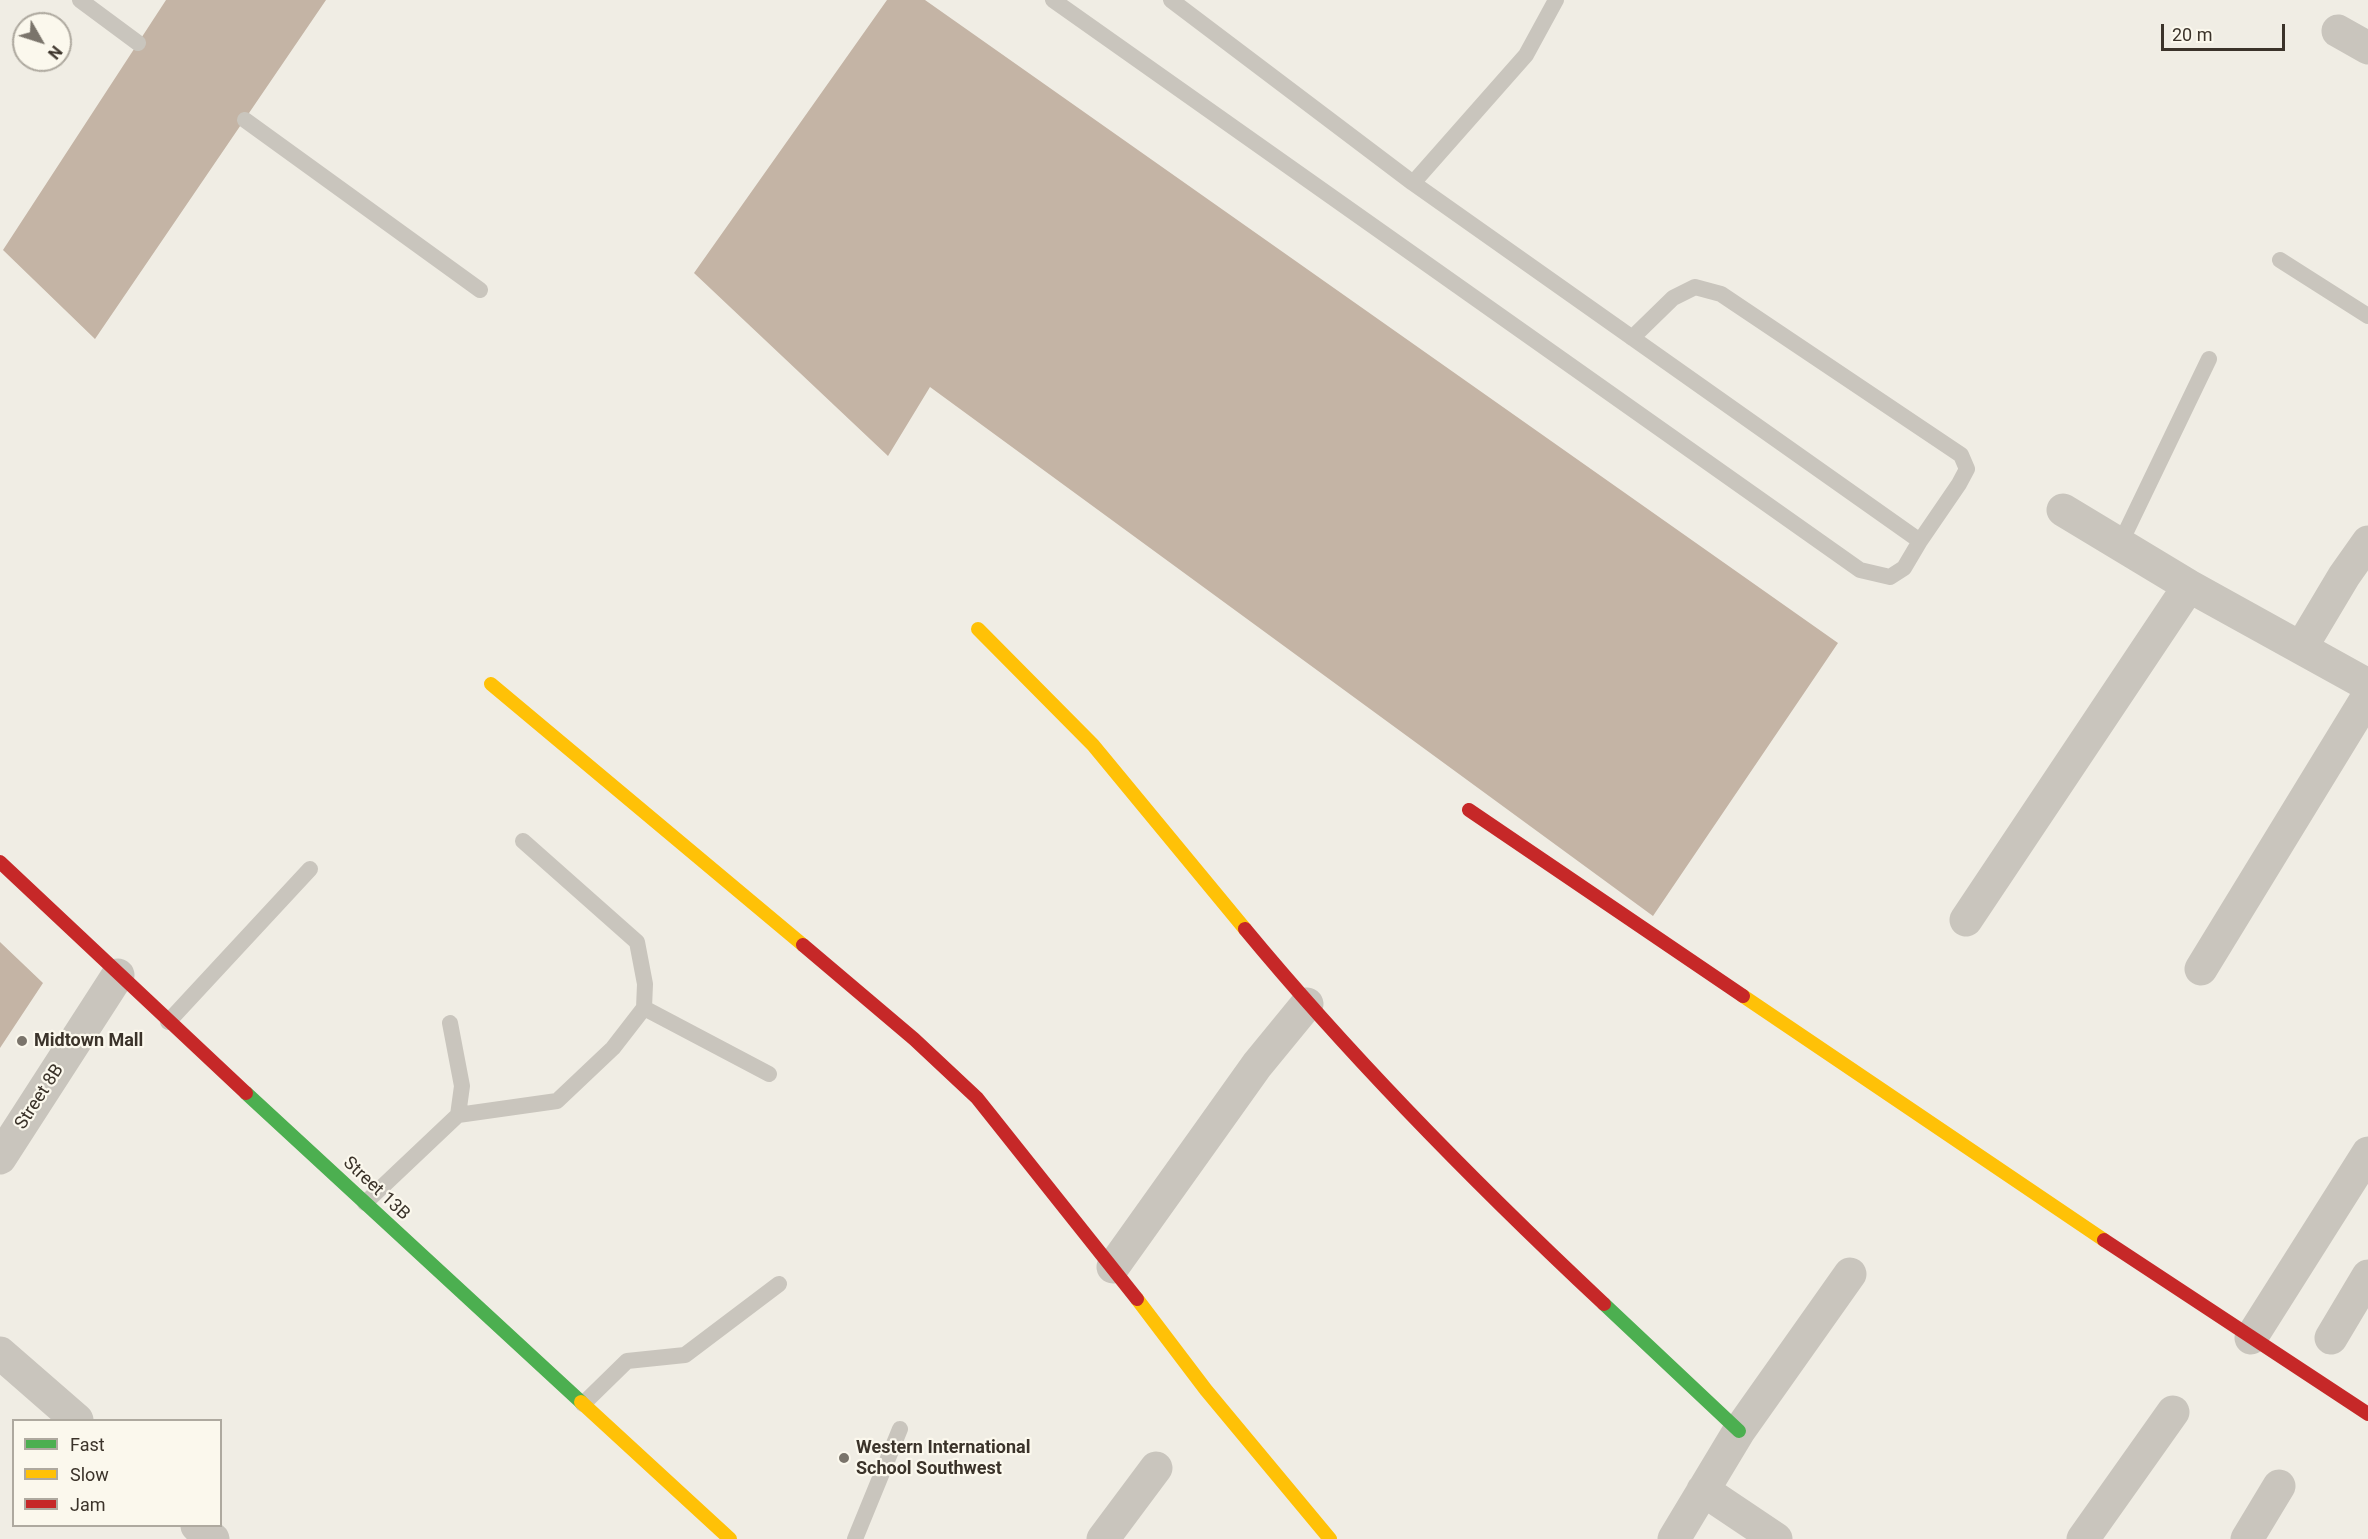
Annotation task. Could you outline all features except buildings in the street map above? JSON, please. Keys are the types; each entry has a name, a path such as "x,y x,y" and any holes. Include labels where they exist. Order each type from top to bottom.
{"street":[{"path":"2338,31 2368,48"},
{"path":"2063,510 2189,586 2368,685"},
{"path":"2301,648 2344,576 2368,542"},
{"path":"1966,920 2189,586"},
{"path":"978,629 1094,745 1307,1004 1518,1224 1738,1431"},
{"path":"491,684 914,1038 976,1098 1113,1267 1206,1390 1330,1539"},
{"path":"2201,969 2368,696"},
{"path":"1469,810 2251,1338 2368,1414"},
{"name":"Street 13B","path":"0,862 168,1022 730,1539"},
{"name":"Street 8B","path":"0,1158 118,975"},
{"path":"1113,1267 1257,1065 1307,1004"},
{"path":"2251,1338 2368,1153"},
{"path":"1674,1539 1738,1431 1850,1274"},
{"path":"2331,1338 2368,1276"},
{"path":"0,1353 76,1419"},
{"path":"2083,1539 2173,1412"},
{"path":"1103,1539 1156,1468"},
{"path":"2247,1539 2279,1486"},
{"path":"1703,1491 1776,1539"},
{"path":"198,1527 213,1539"}],"lane":[{"path":"80,0 138,43"},
{"path":"1053,0 1860,570 1890,577 1904,568 1967,469 1961,455 1721,294 1695,287 1673,298 1632,338"},
{"path":"1171,0 1413,183 1920,541"},
{"path":"1413,183 1526,55 1556,0"},
{"path":"244,120 480,290"},
{"path":"2280,260 2368,316"},
{"path":"2120,544 2209,359"},
{"path":"365,1203 458,1115 557,1101 613,1048 644,1008 645,984 637,942 523,841"},
{"path":"168,1022 310,869"},
{"path":"644,1008 768,1074"},
{"path":"450,1023 462,1086 458,1115"},
{"path":"583,1404 627,1361 684,1355 779,1284"},
{"path":"855,1539 900,1430"}],"traffic: fast":[{"path":"246,1093 581,1402"},
{"path":"1604,1304 1739,1431"}],"traffic: slow":[{"path":"978,629 1093,745 1245,929"},
{"path":"491,684 803,945"},
{"path":"1743,996 2104,1240"},
{"path":"1137,1299 1206,1390 1330,1539"},
{"path":"581,1402 730,1539"}],"traffic: jam":[{"path":"1469,810 1743,996"},
{"path":"0,862 246,1093"},
{"path":"1245,929 1330,1027 1418,1122 1604,1304"},
{"path":"803,945 914,1039 977,1098 1137,1299"},
{"path":"2104,1240 2368,1414"}],"place":[{"name":"Midtown Mall","path":"22,1041"},
{"name":"Western International School Southwest","path":"844,1458"}]}
